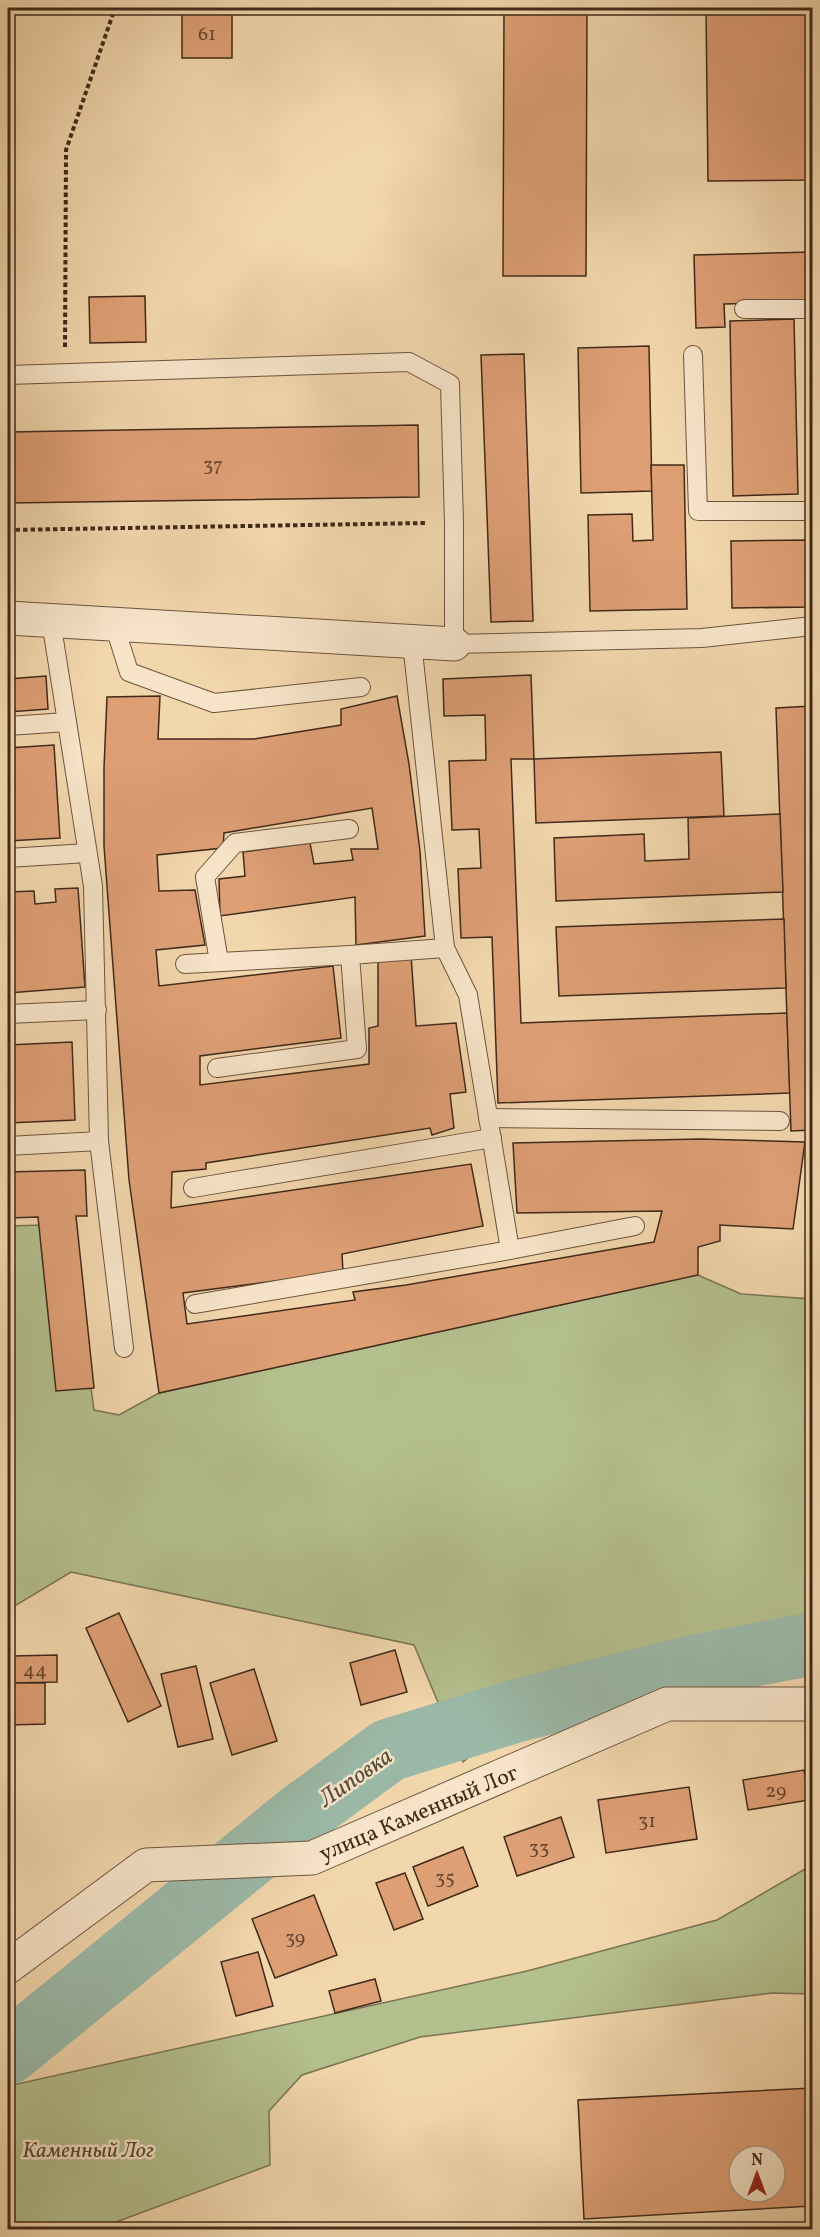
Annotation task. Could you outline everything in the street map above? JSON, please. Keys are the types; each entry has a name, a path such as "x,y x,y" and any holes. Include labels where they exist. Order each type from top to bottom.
{"street":[{"path":"8,618 454,644"},
{"name":"улица Каменный Лог","path":"8,1967 146,1864 312,1858 667,1704 813,1704"}],"lane":[{"path":"744,309 813,309"},
{"path":"693,355 698,511 813,511"},
{"path":"8,375 409,362 450,384 454,523 454,644 702,638 813,626"},
{"path":"51,621 93,886 99,1140 124,1348"},
{"path":"114,624 129,672 213,704 361,687"},
{"path":"411,642 445,948 468,995 510,1251"},
{"path":"8,726 67,722"},
{"path":"219,962 205,877 235,843 349,829"},
{"path":"8,858 87,853"},
{"path":"185,964 445,948"},
{"path":"218,1068 357,1049 350,955"},
{"path":"8,1014 97,1010"},
{"path":"489,1118 780,1121"},
{"path":"194,1188 492,1138"},
{"path":"8,1146 99,1140"},
{"path":"195,1304 510,1251 635,1226"}],"path":[{"path":"65,374 66,150 115,8"},
{"path":"8,530 454,523"}],"green space":[{"path":"43,1225 91,1388 94,1410 119,1415 159,1393 698,1275 741,1294 812,1299 812,1670 537,1698 463,1762 414,1645 71,1572 8,1610 8,1226"},
{"name":"Каменный Лог","path":"812,1865 812,1994 772,1993 420,2037 302,2075 269,2111 270,2165 97,2229 8,2229 8,2086 527,1971 717,1920"}],"building":[{"path":"182,8 232,8 232,58 182,58"},
{"path":"504,8 587,8 586,276 503,276"},
{"path":"706,8 812,8 812,180 708,181"},
{"path":"812,252 812,302 724,304 725,327 696,328 694,255"},
{"path":"145,296 146,342 90,343 89,297"},
{"path":"794,319 798,494 733,496 730,321"},
{"path":"649,346 652,491 581,493 578,348"},
{"path":"524,354 533,621 491,622 481,355"},
{"path":"418,425 419,497 8,503 8,432"},
{"path":"651,465 684,465 687,609 590,611 588,515 632,514 633,541 653,540"},
{"path":"812,540 812,607 732,608 731,541"},
{"path":"531,675 534,759 511,759 521,1023 787,1013 790,1093 498,1103 492,937 461,938 458,869 481,868 479,829 452,830 449,761 486,760 485,715 444,716 443,679"},
{"path":"46,676 48,709 8,712 8,679"},
{"path":"160,696 158,739 254,739 341,725 341,709 397,696 409,764 420,851 425,936 356,945 355,897 220,916 219,879 245,876 243,852 310,843 314,864 353,860 351,849 378,849 372,808 224,833 223,848 157,855 159,891 195,890 205,945 156,950 159,986 333,966 341,1038 200,1056 200,1085 369,1064 369,1028 378,1026 378,958 411,955 416,1026 456,1023 466,1092 450,1094 454,1128 432,1135 430,1128 206,1163 206,1169 172,1172 171,1208 471,1164 483,1226 342,1254 343,1272 183,1293 187,1324 355,1300 353,1292 654,1242 662,1211 517,1213 513,1143 700,1139 805,1142 793,1229 720,1225 720,1241 698,1247 698,1275 159,1393 129,1180 104,846 104,768 107,697"},
{"path":"812,706 812,1130 791,1131 776,708"},
{"path":"54,745 60,838 8,841 8,748"},
{"path":"721,752 724,816 536,823 534,759"},
{"path":"780,814 783,892 556,901 554,838 644,834 645,861 689,859 688,818"},
{"path":"78,888 85,987 8,993 8,892 34,891 35,904 56,902 55,889"},
{"path":"784,919 786,988 559,996 556,927"},
{"path":"72,1042 75,1120 8,1123 8,1045"},
{"path":"85,1170 87,1216 76,1216 94,1388 56,1391 38,1217 8,1218 8,1172"},
{"path":"119,1613 161,1706 128,1722 86,1628"},
{"path":"395,1650 407,1692 361,1705 350,1663"},
{"path":"57,1655 57,1682 13,1683 13,1656"},
{"path":"196,1666 213,1739 178,1747 161,1674"},
{"path":"254,1669 277,1741 232,1755 210,1683"},
{"path":"8,1683 45,1683 45,1724 8,1725"},
{"path":"804,1770 809,1800 748,1810 743,1780"},
{"path":"689,1787 697,1839 606,1853 598,1800"},
{"path":"561,1817 574,1857 517,1876 504,1837"},
{"path":"463,1847 478,1886 428,1906 413,1867"},
{"path":"405,1873 423,1919 394,1930 376,1883"},
{"path":"314,1895 337,1955 275,1978 252,1919"},
{"path":"258,1952 273,2006 236,2016 221,1962"},
{"path":"375,1979 381,2001 335,2013 329,1991"},
{"path":"812,2088 812,2206 584,2219 578,2100"}],"waterway":[{"name":"Липовка","path":"8,2053 299,1816 389,1750 516,1711 691,1667 812,1644"}]}
